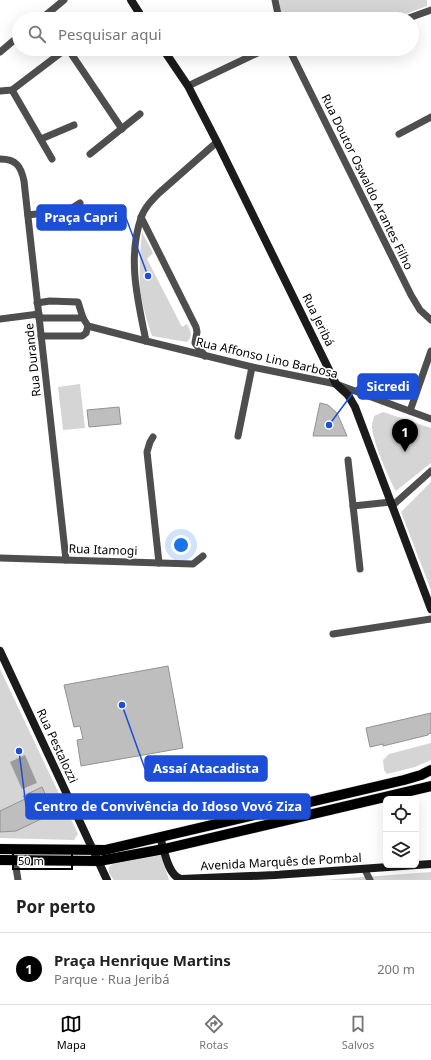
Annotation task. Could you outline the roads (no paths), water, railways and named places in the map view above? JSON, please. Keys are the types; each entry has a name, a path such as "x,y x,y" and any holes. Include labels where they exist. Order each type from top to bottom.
{"main road":[{"path":"0,849 105,850 404,780 421,775 431,770"},
{"path":"0,860 99,861 164,849 429,787"}],"street":[{"path":"49,12 64,0"},
{"path":"130,0 138,12"},
{"path":"276,0 279,12"},
{"path":"419,14 431,10"},
{"path":"0,52 12,42"},
{"path":"0,91 12,90 58,56"},
{"path":"72,56 122,129"},
{"name":"Rua Jeribá","path":"168,56 188,86 217,142 336,384 348,395 355,407 431,609"},
{"path":"188,86 251,56"},
{"name":"Rua Doutor Oswaldo Arantes Filho","path":"292,56 411,295 420,310 431,320"},
{"path":"12,90 52,159"},
{"path":"90,154 140,114"},
{"path":"399,134 431,117"},
{"path":"41,139 74,125"},
{"path":"146,341 134,273 136,237 141,217 150,202 158,193 217,142"},
{"name":"Rua Durande","path":"0,158 6,159 18,165 22,173 28,215 66,560"},
{"path":"28,215 69,210 80,203"},
{"path":"141,217 196,327 197,332 195,343 205,356"},
{"path":"37,303 50,301 78,302 83,318 92,326 82,336 41,336"},
{"path":"0,319 39,316 83,318"},
{"name":"Rua Affonso Lino Barbosa","path":"92,326 205,356 336,384 431,419"},
{"path":"410,412 431,351"},
{"path":"238,436 252,367"},
{"path":"153,437 147,452 159,563"},
{"path":"348,460 360,569"},
{"path":"353,506 392,504 431,471"},
{"name":"Rua Itamogi","path":"0,558 193,564 203,556"},
{"path":"333,634 431,619"},
{"name":"Rua Pestalozzi","path":"0,651 107,880"},
{"name":"Avenida Marquês de Pombal","path":"160,837 170,869 177,878 276,878 431,864"},
{"path":"15,861 18,880"},
{"path":"365,870 370,880"}],"place":[{"name":"Praça Capri","path":"148,276"},
{"name":"Sicredi","path":"329,425"},
{"name":"Praça Henrique Martins","path":"405,452"},
{"name":"Assaí Atacadista","path":"122,705"},
{"name":"Centro de Convivência do Idoso Vovó Ziza","path":"19,751"}]}
